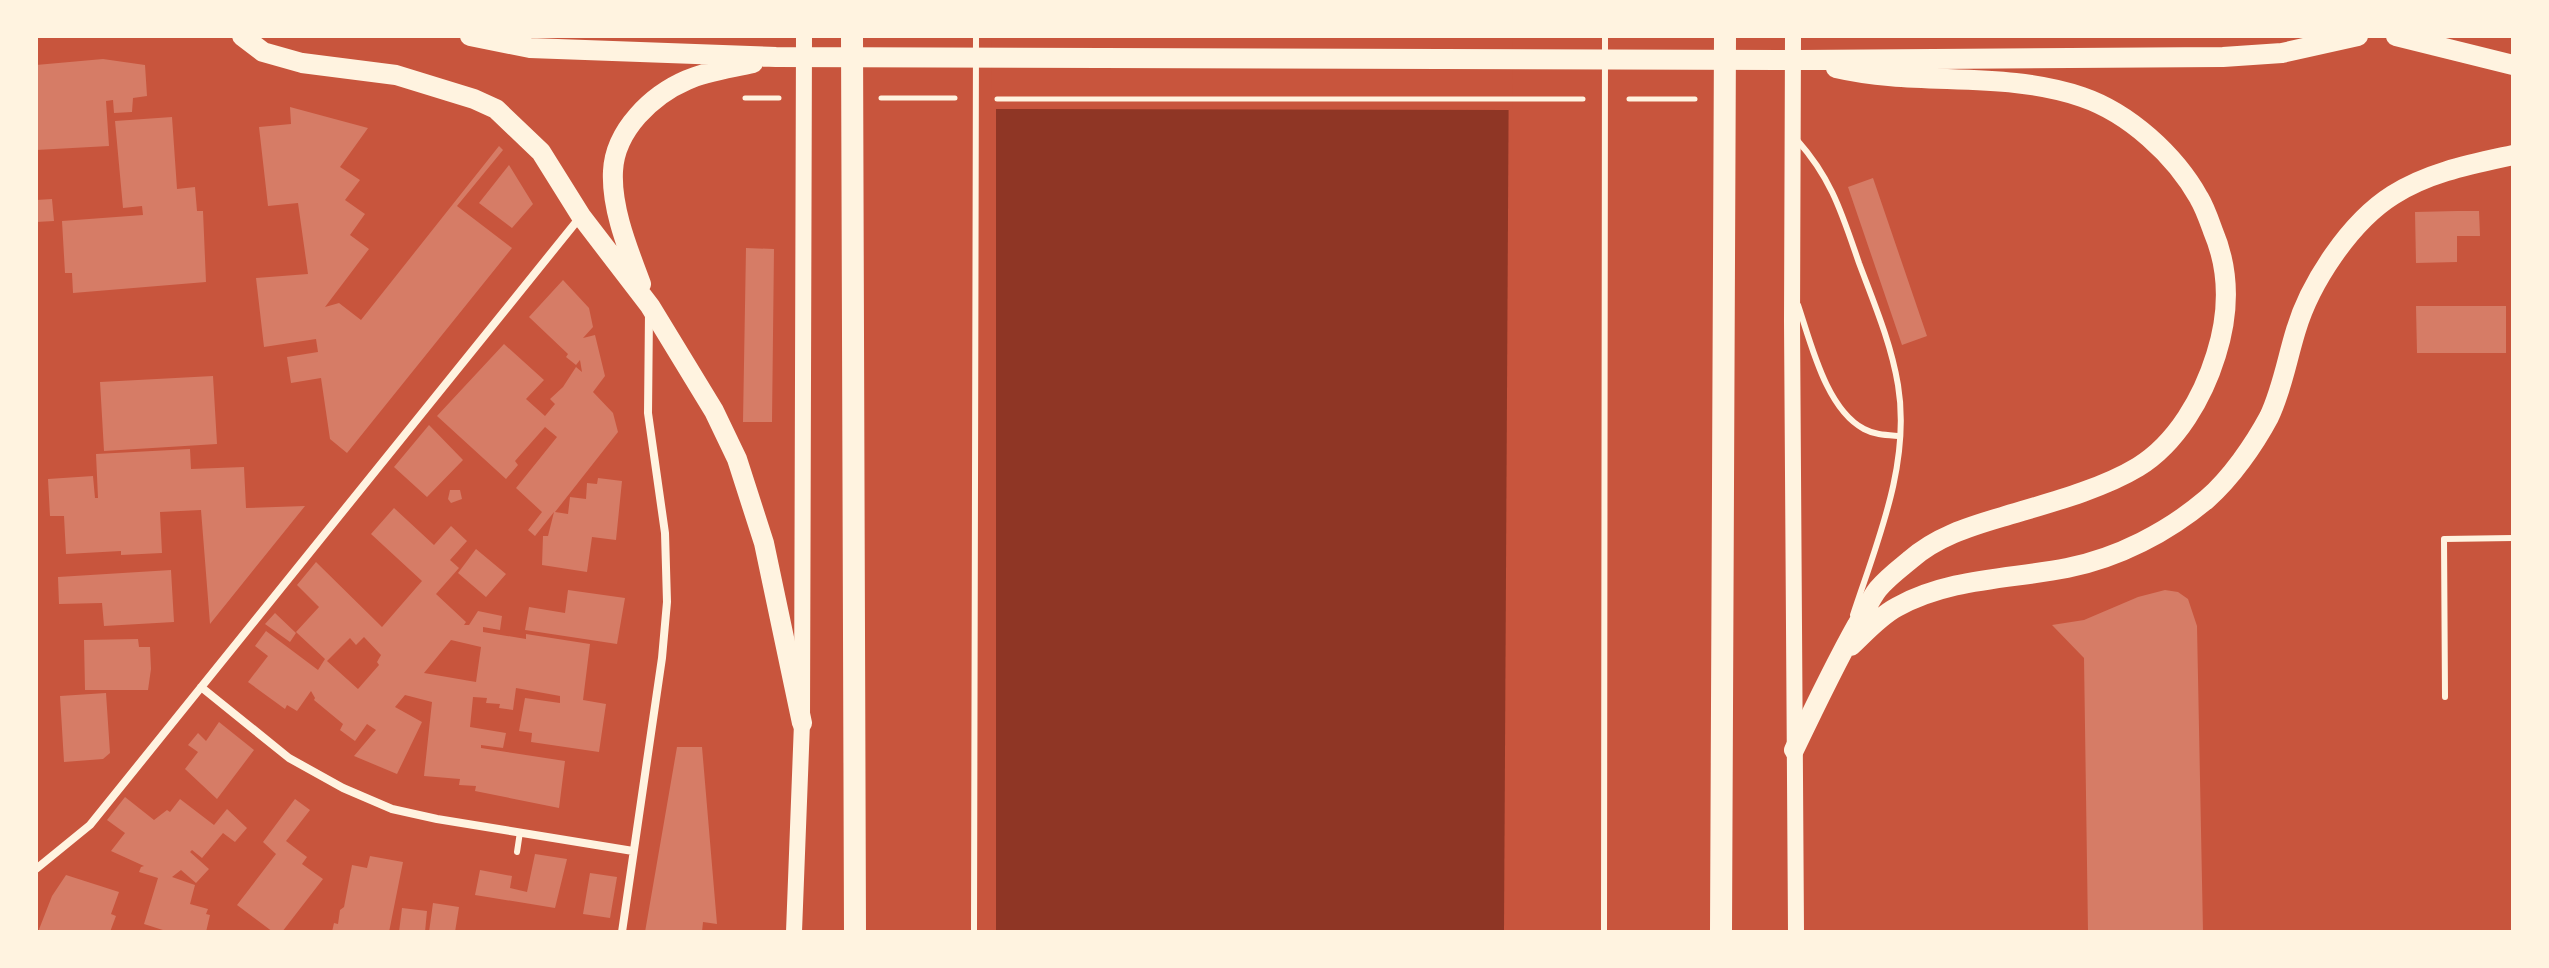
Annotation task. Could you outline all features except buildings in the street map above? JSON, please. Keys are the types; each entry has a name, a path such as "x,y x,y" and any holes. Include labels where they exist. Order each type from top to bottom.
{"highway":[{"path":"852,36 855,932"},
{"path":"1721,932 1725,36"}],"main road":[{"path":"242,36 263,52 302,63 396,75 474,99 496,109 541,152 581,216 650,306 714,411 737,459 764,543 802,723"},
{"path":"470,36 530,48 776,57 1799,60 2048,88 2083,97 2111,110 2176,164 2199,198 2217,241 2227,283 2223,333 2209,377 2188,415 2165,445 2138,467 1953,533 1927,546 1878,590 1839,656 1794,750"},
{"path":"794,932 802,723 804,36"},
{"path":"1793,36 1796,932"},
{"path":"1873,67 2223,57 2282,53 2358,36"},
{"path":"2396,36 2513,65"},
{"path":"650,306 631,257 614,197 613,168 621,144 634,120 652,99 688,79 776,57"},
{"path":"1839,656 1896,607 1935,592 1991,577 2067,568 2104,558 2146,541 2208,498 2241,461 2269,416 2297,327 2318,278 2366,217 2392,195 2432,176 2513,155"}],"street":[{"path":"36,869 90,825 581,216"},
{"path":"622,932 662,658 667,602 665,533 648,413 650,306"},
{"path":"201,687 289,758 343,788 392,809 633,851"}],"lane":[{"path":"974,932 976,36"},
{"path":"1604,932 1605,36"},
{"path":"1793,134 1816,160 1832,187 1890,349 1901,408 1894,479 1885,516 1839,656"},
{"path":"1792,288 1832,395 1852,421 1865,430 1900,436"},
{"path":"2445,697 2444,539 2513,538"},
{"path":"517,852 520,832"}],"path":[{"path":"735,98 783,98"},
{"path":"878,98 957,98"},
{"path":"988,99 1589,99"},
{"path":"1621,99 1700,99"}],"shaded area":[{"path":"996,36 1509,36 1504,932 996,932"}],"pier":[{"path":"992,36 1513,36 1512,110 991,109"}]}
